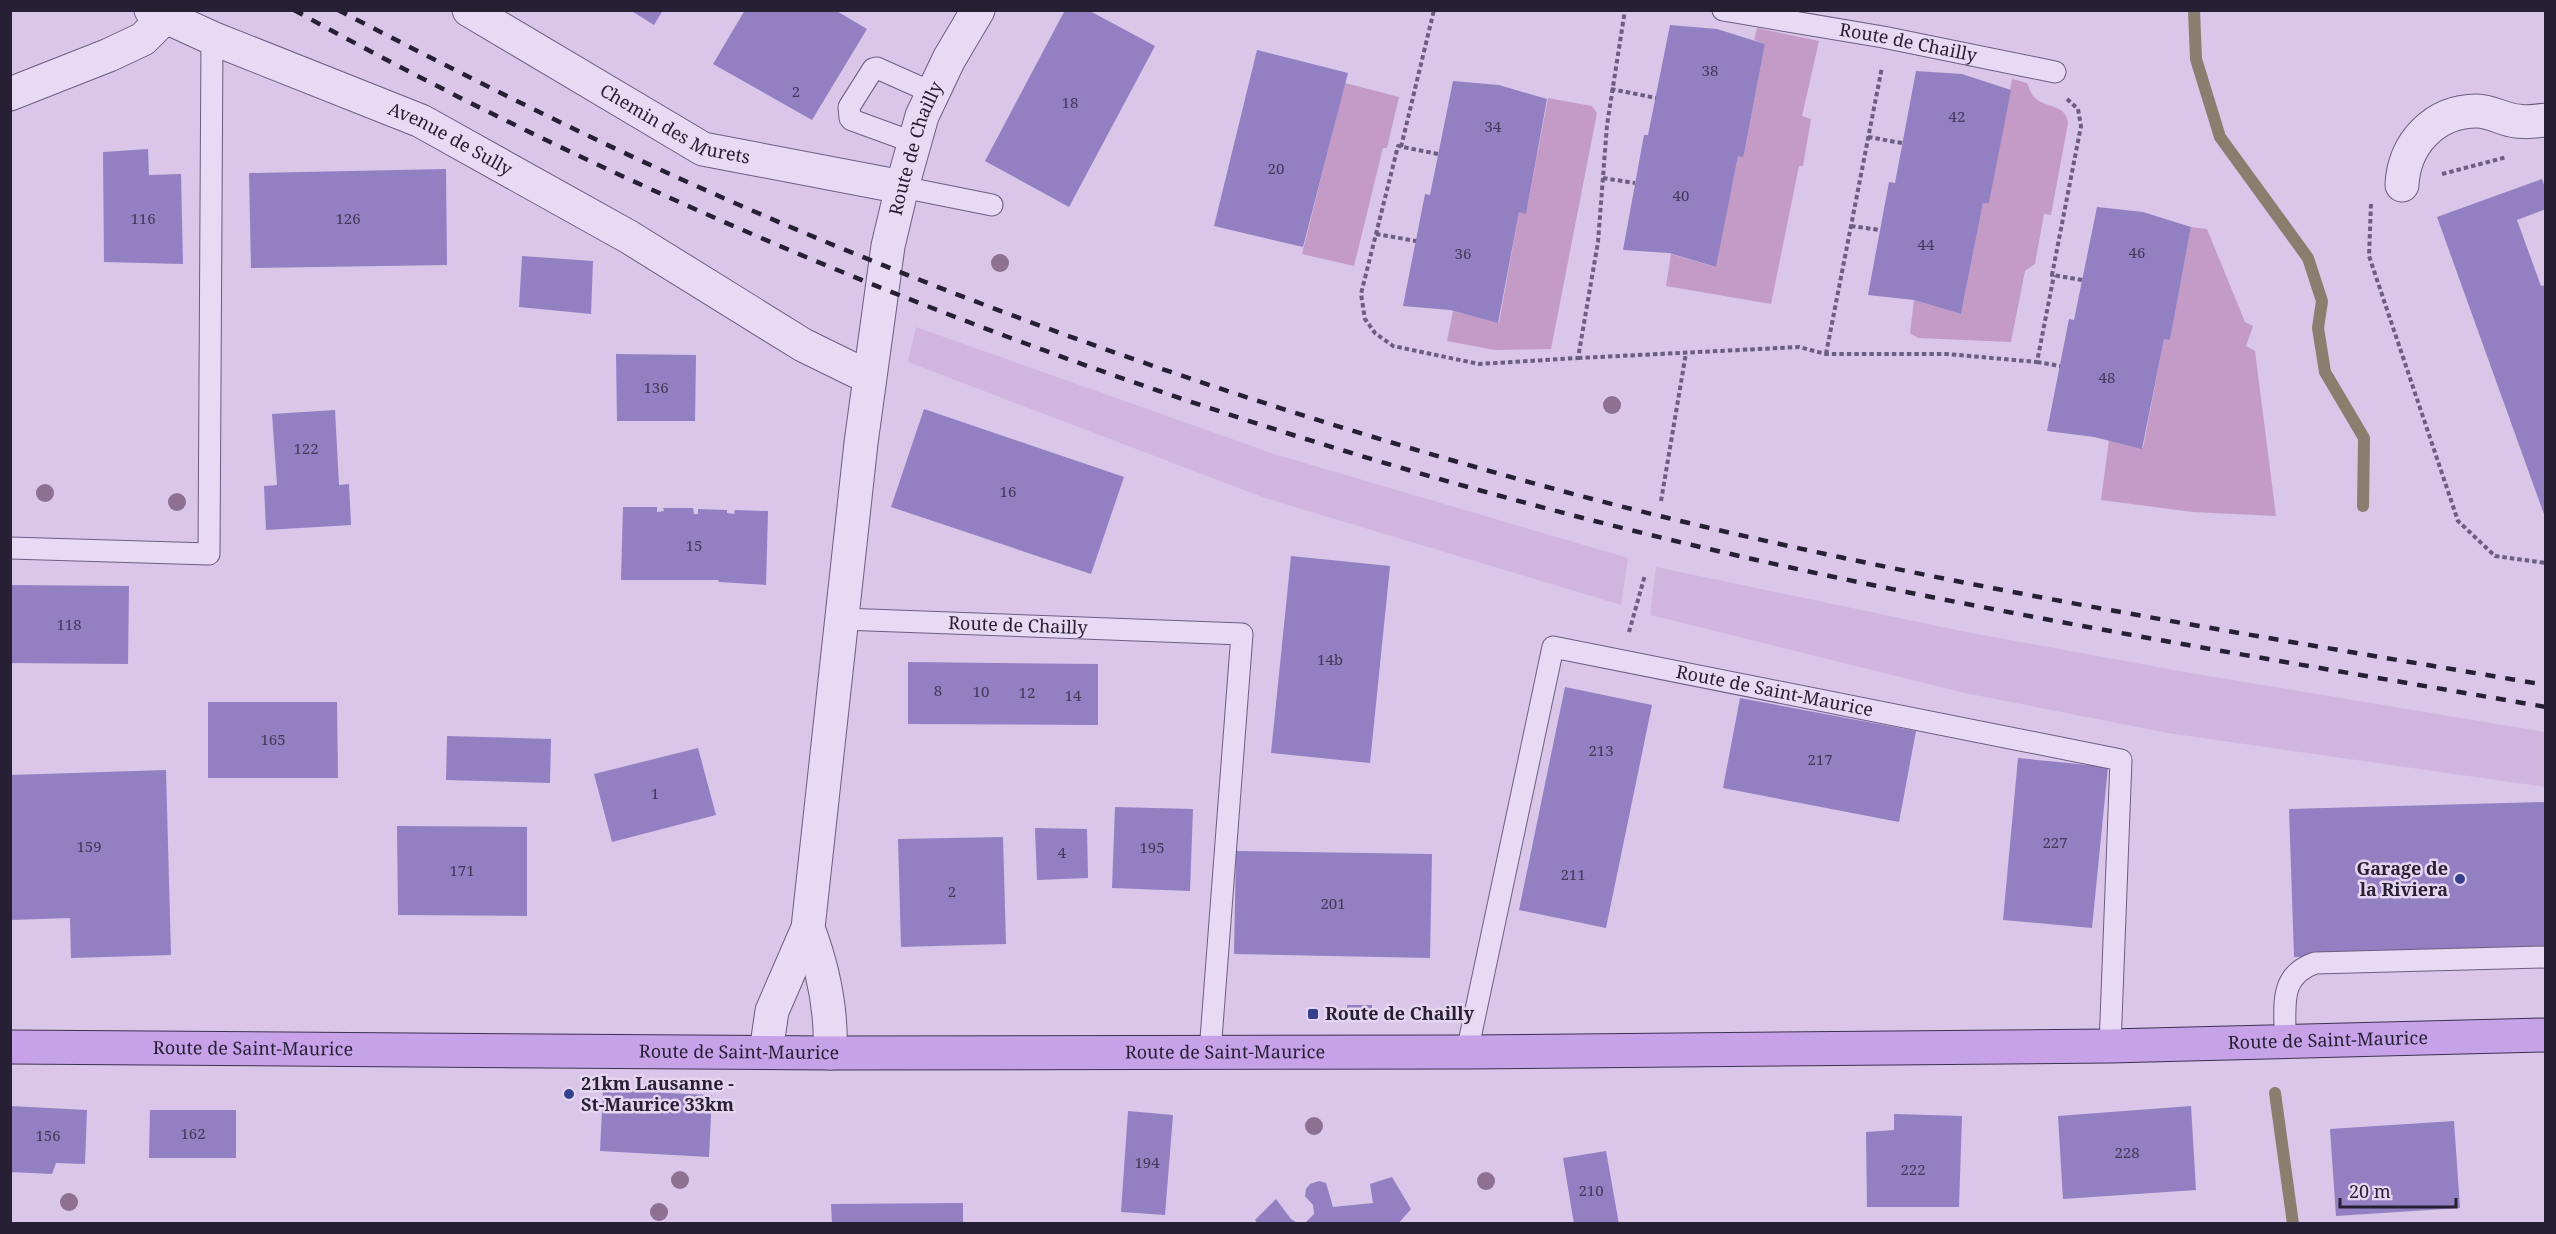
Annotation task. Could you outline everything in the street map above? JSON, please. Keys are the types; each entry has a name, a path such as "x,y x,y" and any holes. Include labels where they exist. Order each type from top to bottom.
{"main road":[{"name":"Route de Saint-Maurice","path":"10,1047 830,1053 1467,1052 2109,1046 2546,1035"}],"street":[{"name":"Chemin des Murets","path":"469,10 703,148 902,187"},
{"name":"Route de Chailly","path":"766,1052 772,1011 808,928 870,373 888,246 902,187 933,93 948,59 978,10"},
{"name":"Avenue de Sully","path":"10,94 109,56 142,39 158,14 212,38 421,121 629,237 803,345 855,371 870,373"},
{"path":"2402,185 2402,170 2411,147 2430,127 2443,119 2475,111 2527,123 2546,120"},
{"name":"Route de Chailly","path":"808,928 829,1004 830,1053"}],"lane":[{"name":"Route de Chailly","path":"1723,10 1887,38 2047,70"},
{"path":"10,548 209,554 212,38"},
{"path":"915,143 852,120 849,107 873,69 877,68 933,93"},
{"path":"902,187 992,205"},
{"name":"Route de Chailly","path":"842,619 1242,634 1210,1052"},
{"name":"Route de Saint-Maurice","path":"1467,1052 1554,647 2121,760 2109,1046"},
{"path":"2285,1042 2288,984 2297,971 2315,963 2546,957"}],"path":[{"path":"1401,147 1434,10"},
{"path":"1578,358 1598,242 1611,89 1624,10"},
{"path":"1826,354 1887,38"},
{"path":"2037,362 2081,120 2078,110 2069,100 2044,91 2047,70"},
{"path":"1611,89 1656,98"},
{"path":"1868,137 1902,143"},
{"path":"1438,154 1398,146 1361,301 1365,319 1387,343 1407,350 1479,364 1799,347 1826,354 1947,354 2060,366"},
{"path":"2402,185 2512,156"},
{"path":"1603,178 1635,183"},
{"path":"2371,197 2370,256 2458,521 2495,556 2546,563"},
{"path":"1851,226 1880,230"},
{"path":"1376,234 1416,241"},
{"path":"2054,275 2082,280"},
{"path":"1661,501 1686,353"},
{"path":"1621,659 1645,575"}],"shaded area":[{"path":"1757,28 1819,41 1802,116 1811,119 1803,166 1799,166 1771,304 1666,286 1671,254 1715,267 1738,156 1744,154 1765,44 1754,40"},
{"path":"2012,79 2027,83 2034,97 2063,112 2068,123 2051,215 2044,214 2035,264 2025,271 2011,342 1918,338 1910,333 1914,300 1961,314 1983,203 1989,203"},
{"path":"1345,83 1399,97 1387,148 1383,148 1354,266 1302,254"},
{"path":"1548,98 1592,106 1597,113 1551,349 1495,350 1447,341 1453,311 1499,323 1519,212 1526,213"},
{"path":"2191,227 2207,229 2245,322 2253,326 2246,346 2255,351 2276,516 2193,512 2101,500 2109,440 2143,448 2164,339 2170,340"},
{"path":"916,327 1274,454 1628,558 1621,605 1265,498 908,362"},
{"path":"1656,567 1966,632 2179,671 2545,732 2545,787 2168,733 1965,693 1650,615"}],"building":[{"path":"630,10 663,10 654,25"},
{"path":"745,10 835,10 867,29 812,120 713,64"},
{"path":"1065,10 1088,10 1155,46 1069,207 985,161"},
{"path":"1670,25 1717,29 1765,44 1744,154 1743,157 1738,156 1716,267 1669,253 1623,250 1644,135 1648,135"},
{"path":"1257,50 1348,73 1303,247 1214,226"},
{"path":"1916,71 1962,74 2011,90 1989,203 1983,203 1961,314 1914,300 1868,295 1889,182 1895,183"},
{"path":"1453,81 1499,85 1547,99 1526,214 1519,212 1498,323 1450,310 1403,306 1425,194 1430,195"},
{"path":"148,149 149,175 181,174 183,264 104,262 103,152"},
{"path":"446,169 447,265 251,268 249,173"},
{"path":"2542,179 2546,190 2546,209 2517,220 2541,286 2546,285 2545,517 2437,217"},
{"path":"2097,207 2143,212 2191,227 2170,340 2164,339 2142,449 2094,437 2047,431 2069,319 2074,320"},
{"path":"522,256 593,261 591,314 519,307"},
{"path":"616,354 696,355 695,421 617,421"},
{"path":"924,409 1124,477 1091,574 891,507"},
{"path":"335,410 339,485 349,484 351,525 266,530 264,486 277,485 272,414"},
{"path":"623,507 657,507 657,512 664,511 663,508 693,508 694,514 698,514 698,509 727,510 727,513 734,514 735,510 768,511 766,585 719,582 718,580 621,580"},
{"path":"1291,556 1390,566 1370,763 1271,753"},
{"path":"10,585 129,586 128,664 10,663"},
{"path":"908,662 1098,664 1098,725 908,724"},
{"path":"1565,687 1652,705 1606,928 1519,910"},
{"path":"1740,698 1916,731 1899,822 1723,788"},
{"path":"208,702 337,702 338,778 208,778"},
{"path":"447,736 551,739 550,783 446,780"},
{"path":"698,748 716,815 612,842 594,774"},
{"path":"2018,758 2108,767 2092,928 2003,920"},
{"path":"166,770 171,955 71,958 70,918 10,920 10,775"},
{"path":"2546,802 2546,949 2294,957 2289,809"},
{"path":"1115,807 1193,809 1190,891 1112,888"},
{"path":"397,826 527,827 527,916 398,915"},
{"path":"1035,828 1087,829 1088,878 1037,880"},
{"path":"1003,837 1006,944 901,947 898,839"},
{"path":"1236,851 1432,854 1430,958 1234,954"},
{"path":"1347,1005 1372,1005 1372,1014 1347,1014"},
{"path":"603,1090 712,1095 709,1157 600,1151"},
{"path":"10,1106 87,1110 85,1164 56,1163 52,1174 10,1172"},
{"path":"2191,1106 2196,1190 2063,1199 2058,1116"},
{"path":"150,1110 236,1110 236,1158 149,1158"},
{"path":"1128,1111 1173,1115 1165,1215 1121,1212"},
{"path":"1894,1114 1962,1116 1959,1207 1867,1207 1866,1132 1894,1130"},
{"path":"2454,1121 2460,1208 2336,1216 2330,1129"},
{"path":"1606,1151 1619,1224 1574,1224 1563,1158"},
{"path":"1392,1177 1411,1209 1398,1224 1304,1224 1314,1214 1313,1205 1305,1196 1310,1184 1319,1181 1326,1183 1333,1207 1373,1203 1370,1184"},
{"path":"1276,1199 1291,1219 1299,1224 1258,1224 1255,1220"},
{"path":"963,1203 963,1224 832,1224 831,1204"}],"waterway":[{"path":"2194,10 2196,59 2220,137 2308,258 2322,301 2318,328 2325,372 2364,438 2363,506"},
{"path":"2275,1093 2293,1224"}],"railway":[{"path":"294,10 459,97 628,179 800,254 975,324 1152,388 1331,447 1511,499 1692,545 1904,592 2011,613 2546,707"},
{"path":"338,10 596,139 790,227 898,271 1116,353 1338,426 1562,491 1806,550 2175,622 2546,685"}],"place":[{"name":"Garage de la Riviera","path":"2460,879"},
{"name":"Route de Chailly","path":"1313,1014"},
{"name":"21km Lausanne - St-Maurice 33km","path":"569,1094"}]}
